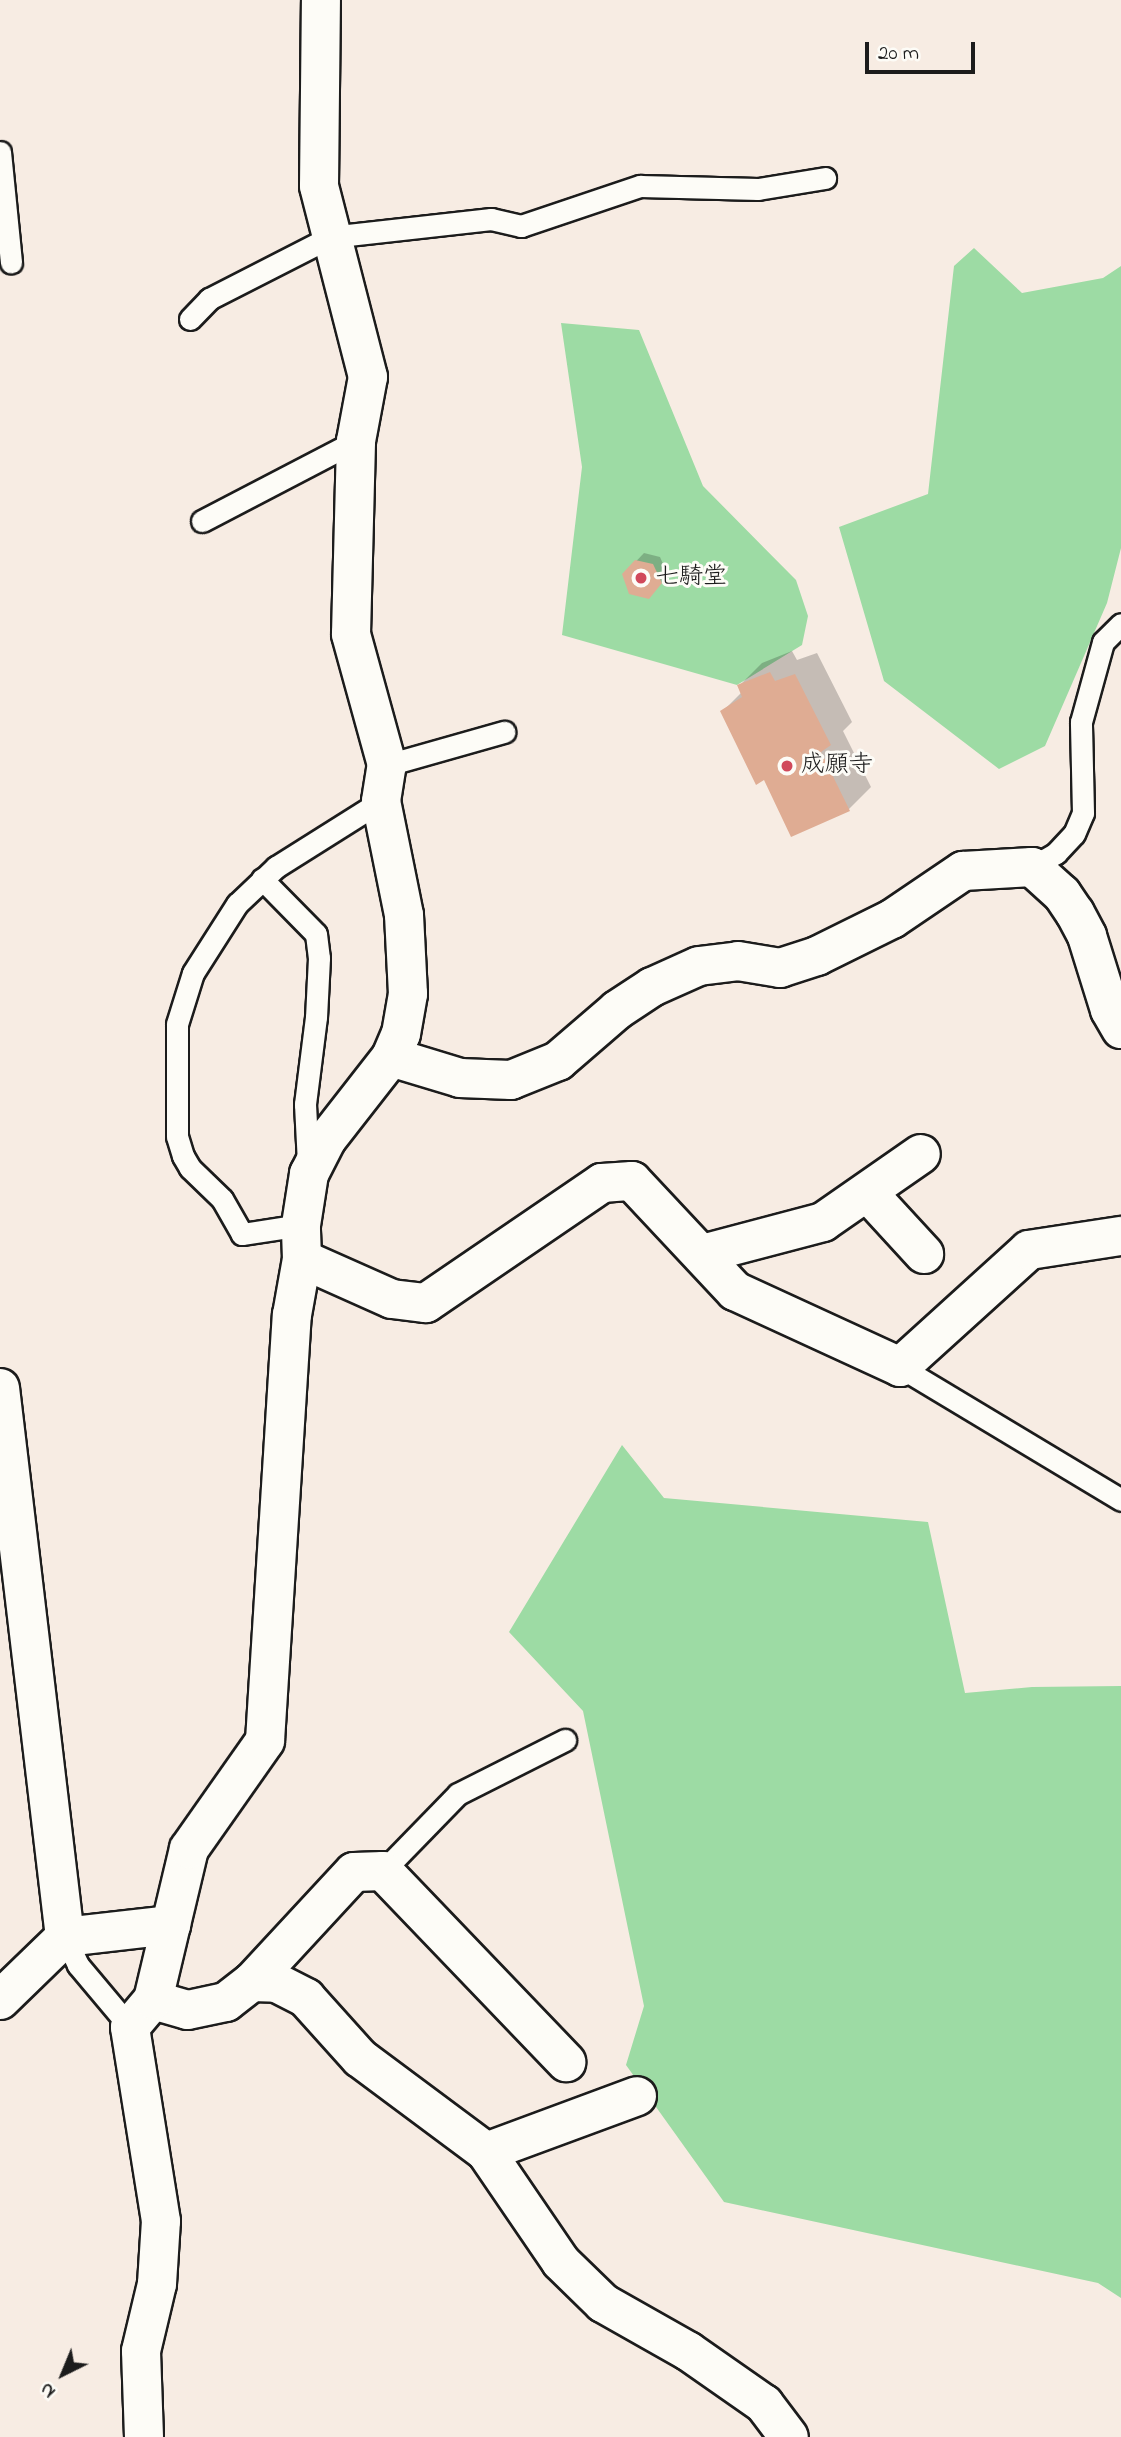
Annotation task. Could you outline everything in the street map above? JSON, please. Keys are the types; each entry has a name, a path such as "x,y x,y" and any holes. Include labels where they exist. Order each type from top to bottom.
{"street":[{"path":"144,2437 141,2351 157,2284 161,2221 142,2014 171,1925 188,1849 265,1741 291,1328 309,1174 327,1139 391,1057 401,1034 408,994 404,915 384,783 351,634 356,441 368,377 319,186 321,0"},
{"path":"391,1057 460,1078 511,1080 558,1061 617,1010 652,987 699,966 738,961 780,968 817,956 892,919 963,870 1032,867 1062,894 1075,913 1087,936 1110,1010 1121,1029"},
{"path":"702,1254 823,1222 921,1154"},
{"path":"302,1242 392,1299 426,1303 602,1183 632,1181 736,1291 900,1367 1029,1250 1121,1237"},
{"path":"868,1193 924,1254"},
{"path":"0,1388 65,1937"},
{"path":"142,2014 188,2010 226,2002 252,1982 354,1872 383,1871 566,2062"},
{"path":"0,2000 65,1937 171,1925"},
{"path":"252,1982 277,1983 306,1998 360,2058 486,2152 561,2262 603,2303 688,2351 764,2404 789,2437"},
{"path":"486,2152 637,2096"}],"lane":[{"path":"0,152 11,262"},
{"path":"190,319 209,299 330,237 491,219 521,226 640,186 758,189 824,178"},
{"path":"202,521 356,441"},
{"path":"1032,867 1056,853 1074,834 1083,813 1082,722 1103,642 1121,624"},
{"path":"302,1242 242,1234 222,1199 190,1168 177,1136 177,1024 193,973 237,904 262,879 384,783 504,732"},
{"path":"262,879 316,934 319,958 316,1017 304,1104 309,1174"},
{"path":"900,1367 1121,1500"},
{"path":"383,1871 458,1794 565,1740"},
{"path":"65,1937 78,1965 142,2014"}],"green space":[{"path":"974,248 1022,293 1103,278 1121,266 1121,548 1107,603 1045,746 999,769 884,681 839,527 928,494 954,266"},
{"path":"561,323 639,330 703,486 796,580 808,616 802,645 737,685 562,635 582,467"},
{"path":"622,1445 664,1498 928,1522 965,1693 1032,1687 1121,1686 1121,2298 1098,2283 724,2202 626,2065 644,2006 583,1711 509,1632"}],"building":[{"name":"七騎堂","path":"635,560 653,564 662,583 649,599 629,594 622,574"},
{"name":"成願寺","path":"770,672 775,681 795,674 831,745 821,752 850,811 791,837 764,780 756,785 720,711 742,697 737,685"}],"place":[{"name":"七騎堂","path":"641,578"},
{"name":"成願寺","path":"787,766"}]}
